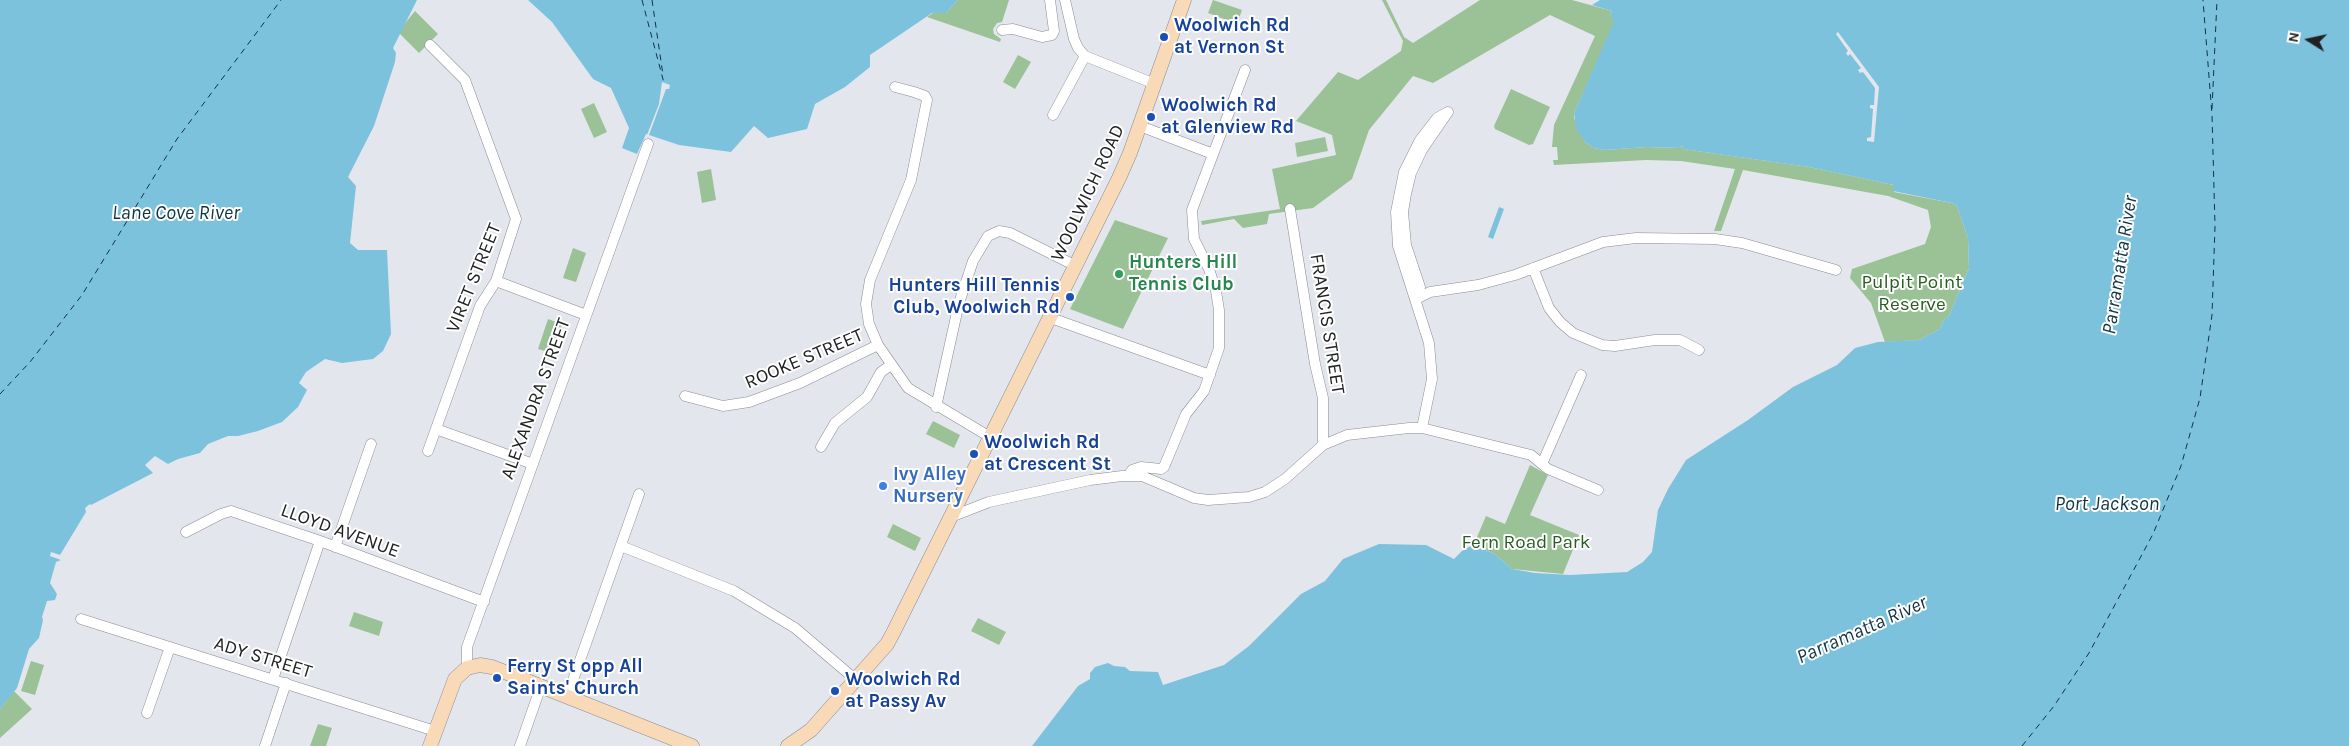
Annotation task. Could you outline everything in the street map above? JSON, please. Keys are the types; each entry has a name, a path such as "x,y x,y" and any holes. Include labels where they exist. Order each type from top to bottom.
{"street":[{"path":"1002,30 1013,29 1042,37 1052,35 1054,31 1050,0"},
{"path":"1065,0 1074,39 1085,56 1154,84"},
{"name":"WOOLWICH ROAD","path":"788,746 811,730 887,644 953,516 990,437 1119,178 1140,126 1184,0"},
{"name":"VIRET STREET","path":"428,451 480,306 496,281 516,219 465,80 430,45"},
{"path":"1053,115 1085,56"},
{"path":"1128,476 1132,470 1141,468 1161,469 1164,467 1186,414 1204,391 1219,348 1219,310 1208,269 1194,239 1192,210 1244,70"},
{"path":"895,88 925,96 927,100 911,180 870,280 866,304 869,324 878,346 908,388 990,437"},
{"path":"1416,299 1420,287 1406,245 1403,212 1406,194 1411,173 1422,150 1448,112 1437,118 1420,140 1404,172 1396,212 1398,246 1429,343 1432,379 1422,428"},
{"path":"1140,126 1213,154"},
{"name":"ALEXANDRA STREET","path":"467,668 467,647 648,144"},
{"name":"FRANCIS STREET","path":"1290,209 1315,364 1323,398 1323,445"},
{"path":"936,406 959,303 973,261 988,236 999,231 1010,233 1076,266"},
{"path":"1416,299 1430,292 1478,285 1533,268 1603,242 1636,238 1715,238 1742,243 1836,270"},
{"path":"1533,268 1550,308 1573,333 1602,345 1615,346 1655,340 1680,340 1699,350"},
{"path":"496,281 586,314"},
{"path":"1050,318 1210,375"},
{"name":"ROOKE STREET","path":"685,396 724,406 749,402 800,383 878,346"},
{"path":"822,447 835,423 866,397 881,372 891,365"},
{"path":"1542,464 1581,375"},
{"path":"953,516 989,502 1090,480 1128,476 1142,476 1201,499 1223,500 1249,497 1265,492 1285,479 1323,445 1347,435 1422,428 1531,456 1542,464 1598,490"},
{"path":"436,429 533,464"},
{"path":"335,547 372,444"},
{"path":"567,697 640,494"},
{"name":"LLOYD AVENUE","path":"186,532 221,514 231,511 320,541 484,602"},
{"path":"273,679 320,541"},
{"path":"621,546 734,591 795,628 856,680"},
{"name":"ADY STREET","path":"81,619 435,731"},
{"path":"147,713 170,647"},
{"path":"430,746 452,684 458,674 467,668 480,665 492,667 542,686 667,742 692,746"},
{"path":"265,746 286,683"},
{"path":"520,746 542,686"}],"green space":[{"path":"958,0 1009,0 1002,22 997,23 993,29 994,34 1001,39 1000,42 927,17 933,13 946,13"},
{"path":"1213,0 1242,10 1237,24 1208,13"},
{"name":"Pulpit Point Reserve","path":"1382,0 1386,0 1404,37 1413,43 1480,0 1572,0 1612,11 1610,15 1615,21 1574,113 1574,118 1585,142 1594,148 1605,150 1647,147 1680,148 1682,145 1683,149 1809,167 1894,185 1894,192 1952,203 1957,206 1968,238 1969,268 1949,316 1943,321 1940,329 1919,340 1885,342 1871,303 1850,278 1852,269 1925,244 1931,227 1928,210 1888,196 1743,170 1721,231 1714,231 1735,169 1681,161 1646,160 1554,165 1553,160 1558,160 1557,147 1552,147 1554,125 1595,36 1550,15 1433,83 1413,76 1369,130 1352,179 1313,208 1269,214 1267,224 1243,228 1234,219 1202,225 1201,221 1280,209 1272,169 1336,155 1332,135 1296,121 1338,72 1358,80 1401,51 1403,41"},
{"path":"415,11 438,34 419,53 398,32"},
{"path":"1018,55 1031,62 1015,89 1003,82"},
{"path":"1511,89 1550,107 1533,144 1529,145 1495,129 1494,126"},
{"path":"594,103 607,132 594,138 581,109"},
{"path":"1325,137 1328,151 1297,157 1295,143"},
{"path":"711,169 716,200 702,203 697,172"},
{"name":"Hunters Hill Tennis Club","path":"1115,220 1168,238 1123,329 1070,309"},
{"path":"573,248 586,253 576,282 563,278"},
{"path":"548,319 562,324 552,353 538,349"},
{"path":"933,421 960,435 954,448 926,434"},
{"name":"Fern Road Park","path":"1530,465 1548,475 1530,515 1579,535 1563,574 1512,569 1496,555 1474,544 1486,516 1505,524"},
{"path":"893,524 921,538 915,551 887,537"},
{"path":"354,612 383,622 379,636 349,626"},
{"path":"978,618 1006,632 999,645 971,631"},
{"path":"31,661 44,665 35,695 21,691"},
{"path":"14,691 32,709 0,738 0,709"},
{"path":"318,724 332,728 326,746 310,746"}],"water":[{"name":"Lane Cove River","path":"0,0 417,0 393,48 396,53 395,62 374,126 348,177 356,186 350,243 358,250 387,250 391,334 383,351 373,359 342,363 325,359 306,372 299,383 307,390 298,407 282,422 258,431 238,436 228,436 208,444 200,453 168,464 155,456 145,465 153,473 85,508 86,512 60,555 51,552 50,556 61,560 56,562 50,583 57,594 55,600 47,601 42,617 39,638 29,649 17,688 0,709"},
{"path":"528,0 958,0 946,13 932,13 870,55 870,67 845,87 815,104 807,129 768,138 754,126 731,152 679,145 646,134 637,154 622,148 629,128 611,88 593,79 552,22"},
{"name":"Port Jackson","path":"1600,0 2349,0 2349,746 1032,746 1078,686 1090,679 1090,673 1095,667 1108,663 1114,666 1125,667 1130,671 1158,672 1163,685 1224,665 1249,646 1301,594 1325,581 1343,559 1379,544 1426,545 1454,559 1462,551 1474,544 1496,555 1512,569 1535,573 1570,575 1627,572 1643,562 1652,552 1658,510 1668,489 1686,460 1748,420 1793,387 1837,365 1855,348 1878,342 1919,340 1940,329 1943,321 1949,316 1969,268 1968,238 1957,206 1952,203 1893,191 1894,185 1809,167 1683,149 1682,145 1680,148 1647,147 1605,150 1594,148 1585,142 1576,128 1574,113 1614,21 1610,15 1612,11 1592,5"},
{"path":"1499,207 1504,209 1493,239 1488,237"}],"pier":[{"path":"1838,32 1879,87 1874,142 1867,141 1867,138 1871,137 1873,109 1870,108 1870,105 1874,105 1875,88 1863,72 1860,73 1858,70 1861,68 1850,54 1848,56 1846,53 1848,51 1836,34"},
{"path":"662,82 670,85 669,89 666,89 649,135 647,135 659,104"}],"ferry route":[{"path":"0,394 30,362 82,295 177,139 281,0"},
{"path":"642,0 664,83"},
{"path":"652,0 663,75"},
{"path":"2022,746 2054,706 2089,653 2153,534 2181,466 2200,398 2212,315 2215,226 2212,115 2203,0"},
{"path":"2212,109 2217,0"}],"place":[{"name":"Woolwich Rd at Vernon St","path":"1164,37"},
{"name":"Woolwich Rd at Glenview Rd","path":"1151,117"},
{"name":"Hunters Hill Tennis Club","path":"1119,274"},
{"name":"Hunters Hill Tennis Club, Woolwich Rd","path":"1070,297"},
{"name":"Woolwich Rd at Crescent St","path":"974,454"},
{"name":"Ivy Alley Nursery","path":"883,486"},
{"name":"Ferry St opp All Saints' Church","path":"497,678"},
{"name":"Woolwich Rd at Passy Av","path":"835,691"}],"water label":[{"name":"Parramatta River","path":"2120,265"},
{"name":"Parramatta River","path":"1862,630"}]}
